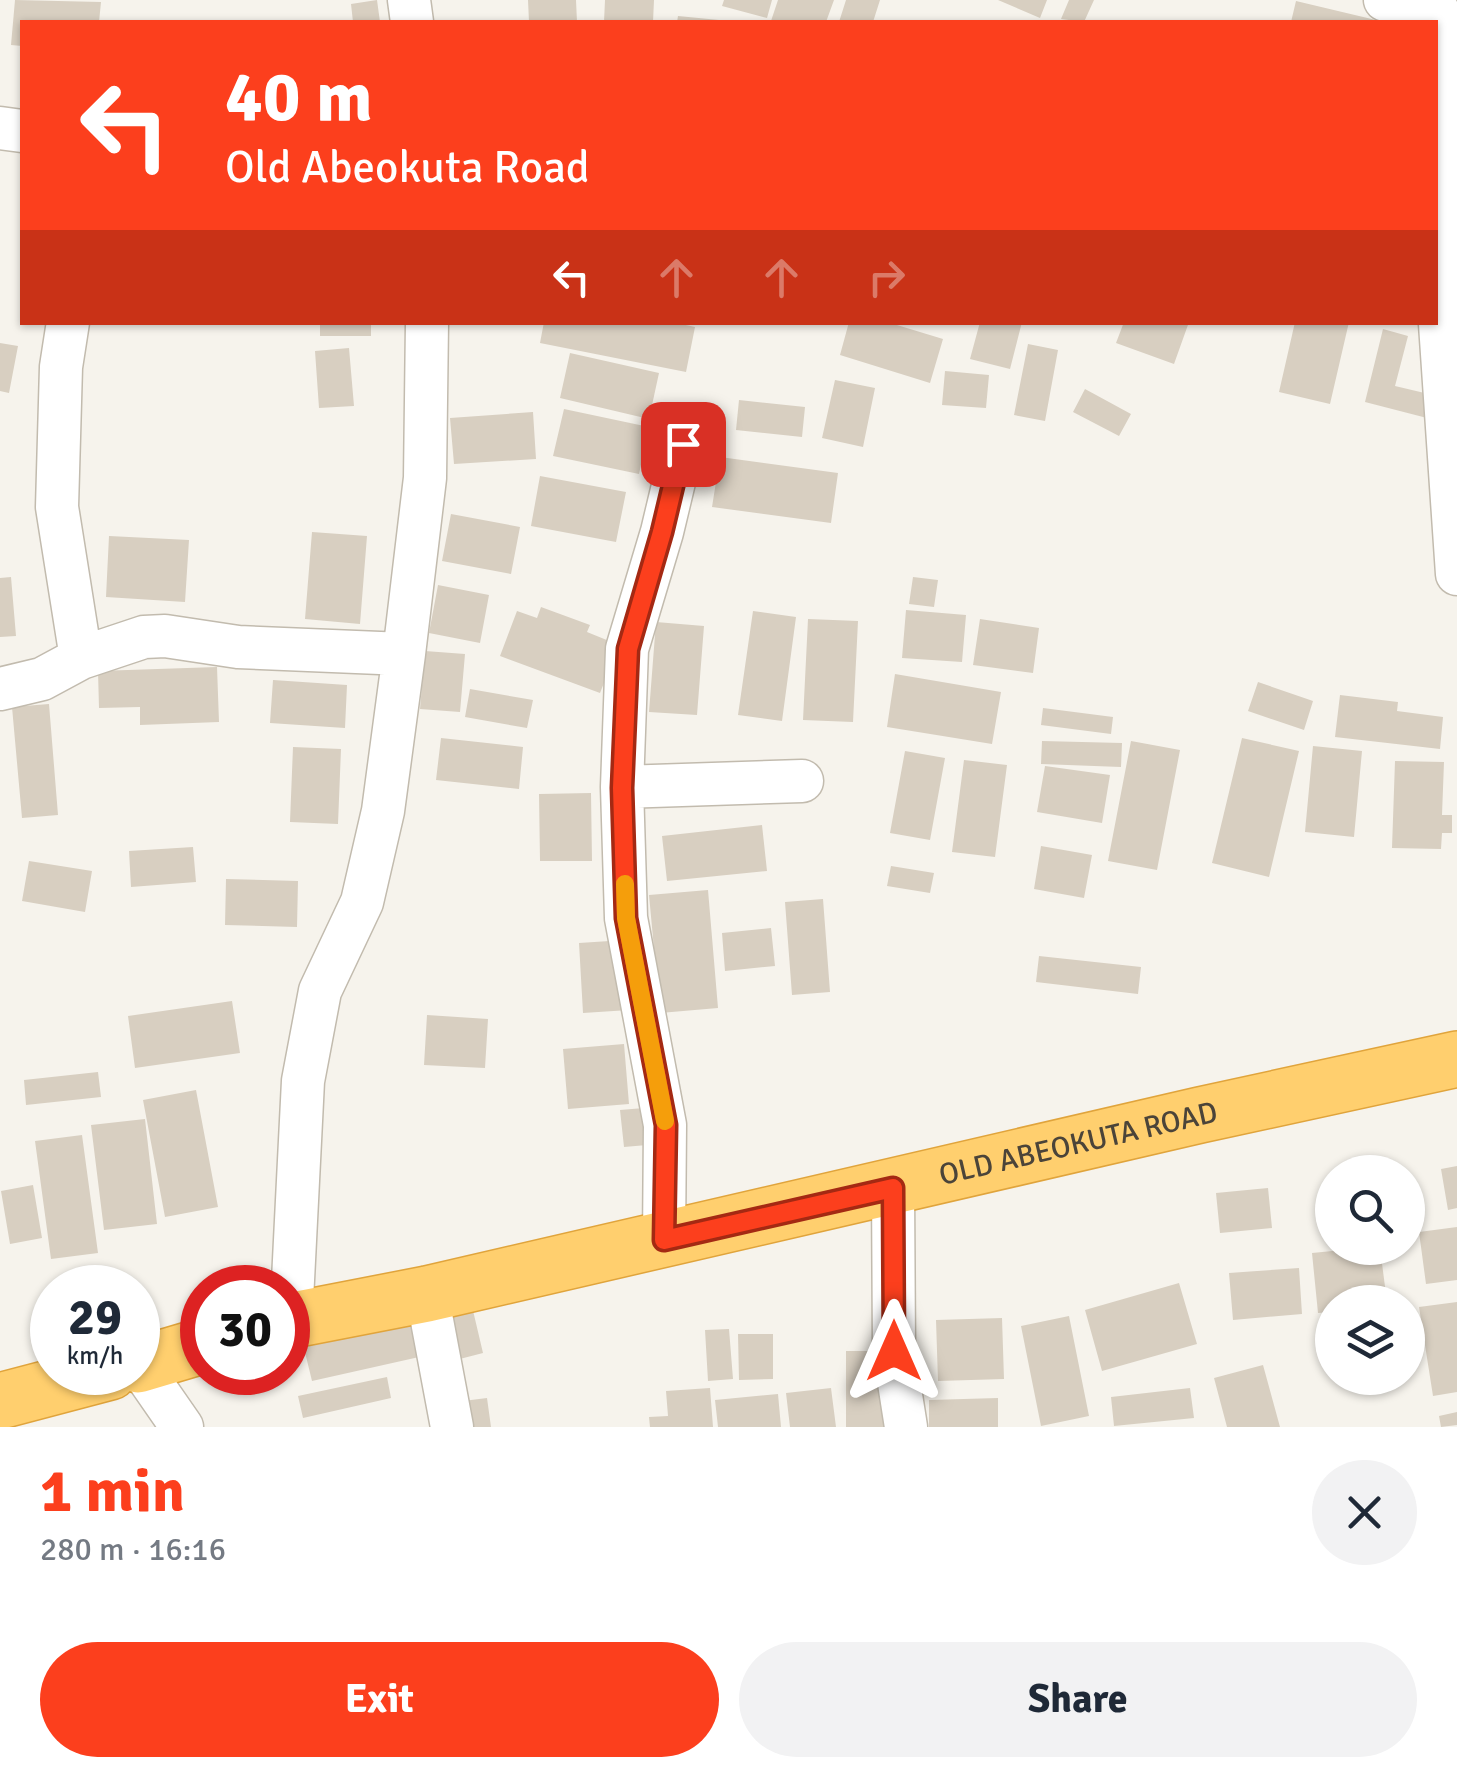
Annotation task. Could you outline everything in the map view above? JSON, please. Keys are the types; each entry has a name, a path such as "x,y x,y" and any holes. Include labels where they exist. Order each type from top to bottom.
{"highway":[{"name":"OLD ABEOKUTA ROAD","path":"310,1317 427,1294 1200,1114 1457,1059"},
{"path":"0,1401 30,1393"}],"street":[{"path":"1385,0 1438,11 1456,170 1448,274 1438,316"},
{"path":"68,325 61,366 56,506 81,658"},
{"path":"293,1265 304,1081 320,991 362,902 382,812 425,478 427,325"},
{"path":"1436,325 1457,574"},
{"path":"664,1240 666,1125 626,918 622,788 628,649 683,444"},
{"path":"0,688 42,679 81,658 144,638 165,636 238,647 404,654"},
{"path":"622,788 802,781"},
{"path":"893,1188 894,1351 906,1427"},
{"path":"427,1294 452,1427"},
{"path":"159,1395 182,1427"}],"building":[{"path":"15,0 101,2 99,20 20,20 20,46 11,45"},
{"path":"377,0 380,20 353,20 351,4"},
{"path":"528,0 576,0 577,20 529,20"},
{"path":"605,0 654,0 653,20 604,20"},
{"path":"724,0 772,0 767,18 722,6"},
{"path":"778,0 834,0 827,20 771,20"},
{"path":"846,0 880,0 874,20 840,20"},
{"path":"998,0 1047,0 1040,18"},
{"path":"1069,0 1094,0 1085,20 1061,19"},
{"path":"1296,1 1376,20 1291,20"},
{"path":"678,16 719,20 677,20"},
{"path":"320,325 371,325 371,336 320,336"},
{"path":"543,325 695,327 686,372 540,343"},
{"path":"848,325 897,325 943,339 930,383 840,355"},
{"path":"979,325 1021,325 1010,369 970,359"},
{"path":"1123,325 1188,325 1174,364 1116,343"},
{"path":"1294,325 1348,325 1330,404 1279,392"},
{"path":"1383,329 1408,336 1395,386 1433,395 1427,418 1365,402"},
{"path":"0,343 18,346 9,393 0,391"},
{"path":"1028,344 1058,350 1045,421 1014,415"},
{"path":"349,348 354,406 319,408 315,351"},
{"path":"570,353 659,373 649,419 560,398"},
{"path":"945,371 989,375 986,408 942,405"},
{"path":"835,380 875,388 863,447 822,438"},
{"path":"1085,389 1131,414 1119,436 1073,412"},
{"path":"739,400 805,407 802,437 736,430"},
{"path":"564,409 649,427 639,474 553,456"},
{"path":"533,412 536,459 454,464 450,418"},
{"path":"720,457 838,473 831,523 712,507"},
{"path":"540,476 626,492 616,542 531,526"},
{"path":"451,514 520,527 511,574 442,561"},
{"path":"312,532 367,536 360,624 305,619"},
{"path":"109,536 189,540 185,602 106,597"},
{"path":"11,577 16,636 0,637 0,578"},
{"path":"913,577 938,580 934,607 909,604"},
{"path":"438,585 489,595 480,643 429,633"},
{"path":"541,607 590,625 587,632 619,645 600,693 500,656 517,611 537,618"},
{"path":"906,610 966,615 962,662 902,658"},
{"path":"753,611 796,617 782,721 738,715"},
{"path":"808,619 858,621 853,722 803,720"},
{"path":"980,619 1039,628 1033,673 973,665"},
{"path":"656,622 704,626 697,715 649,712"},
{"path":"425,651 465,654 460,712 420,709"},
{"path":"217,667 219,722 140,725 140,707 99,708 98,671"},
{"path":"895,674 1001,692 992,744 887,727"},
{"path":"273,680 347,685 345,728 270,723"},
{"path":"1258,682 1313,701 1304,730 1248,711"},
{"path":"470,689 533,700 527,728 465,717"},
{"path":"1340,695 1398,702 1397,711 1443,717 1440,749 1335,737"},
{"path":"49,704 58,815 22,818 12,707"},
{"path":"1043,708 1113,717 1111,734 1041,725"},
{"path":"441,738 523,747 519,789 436,780"},
{"path":"1242,738 1299,751 1269,877 1212,863"},
{"path":"1042,741 1122,743 1121,767 1041,764"},
{"path":"1131,741 1180,750 1157,870 1108,861"},
{"path":"1313,746 1362,751 1354,837 1305,832"},
{"path":"293,747 341,749 338,824 290,822"},
{"path":"905,751 945,758 930,840 890,833"},
{"path":"964,760 1007,765 995,857 952,852"},
{"path":"1395,761 1444,762 1442,815 1452,815 1452,833 1442,833 1441,849 1392,848"},
{"path":"1045,766 1110,775 1102,823 1037,812"},
{"path":"591,793 592,861 540,861 539,794"},
{"path":"762,825 767,871 667,881 662,836"},
{"path":"1041,846 1092,855 1084,898 1034,889"},
{"path":"193,847 196,882 131,887 129,851"},
{"path":"29,861 92,871 85,912 22,901"},
{"path":"891,866 934,873 930,893 887,886"},
{"path":"226,879 298,881 297,927 225,925"},
{"path":"708,890 718,1008 660,1013 649,895"},
{"path":"823,899 830,992 792,995 785,902"},
{"path":"771,928 775,966 725,971 722,933"},
{"path":"625,940 629,1010 583,1013 579,943"},
{"path":"1039,956 1141,967 1138,994 1036,982"},
{"path":"232,1001 240,1053 135,1068 128,1016"},
{"path":"427,1015 488,1019 485,1068 424,1065"},
{"path":"624,1044 629,1104 568,1109 563,1049"},
{"path":"98,1072 101,1097 26,1105 24,1080"},
{"path":"196,1090 218,1207 165,1217 143,1100"},
{"path":"644,1108 647,1145 624,1147 620,1110"},
{"path":"145,1119 157,1224 104,1230 91,1125"},
{"path":"82,1135 98,1253 51,1259 35,1141"},
{"path":"1457,1166 1457,1208 1448,1210 1441,1169"},
{"path":"33,1185 42,1238 10,1244 1,1191"},
{"path":"1268,1188 1272,1228 1220,1233 1216,1193"},
{"path":"1457,1227 1457,1280 1426,1284 1425,1231"},
{"path":"1312,1253 1315,1265 1382,1265 1385,1285 1315,1285"},
{"path":"1299,1268 1302,1314 1233,1320 1229,1273"},
{"path":"1179,1283 1197,1344 1102,1371 1085,1310"},
{"path":"471,1302 483,1353 452,1361 439,1309"},
{"path":"1457,1302 1457,1392 1433,1396 1425,1345 1425,1306"},
{"path":"428,1312 437,1353 312,1381 310,1338"},
{"path":"1069,1316 1089,1416 1041,1426 1021,1326"},
{"path":"1002,1318 1004,1379 938,1381 936,1320"},
{"path":"729,1329 733,1379 708,1381 705,1330"},
{"path":"738,1334 773,1334 773,1379 739,1380"},
{"path":"846,1351 890,1351 889,1427 846,1427"},
{"path":"1263,1365 1280,1427 1227,1427 1214,1378"},
{"path":"387,1377 391,1398 303,1418 298,1396"},
{"path":"710,1388 713,1427 650,1427 649,1417 668,1416 666,1391"},
{"path":"831,1388 836,1427 790,1427 786,1393"},
{"path":"1190,1388 1194,1418 1114,1426 1111,1397"},
{"path":"778,1394 781,1427 718,1427 715,1400"},
{"path":"487,1398 491,1427 466,1427 463,1401"},
{"path":"998,1398 998,1427 929,1427 929,1400"},
{"path":"1457,1412 1457,1425 1441,1427 1439,1416"}],"slow traffic":[{"path":"625,884 626,918 665,1121"}],"route":[{"path":"683,444 628,649 622,788 626,918 666,1125 664,1240 893,1188 894,1351"}]}
